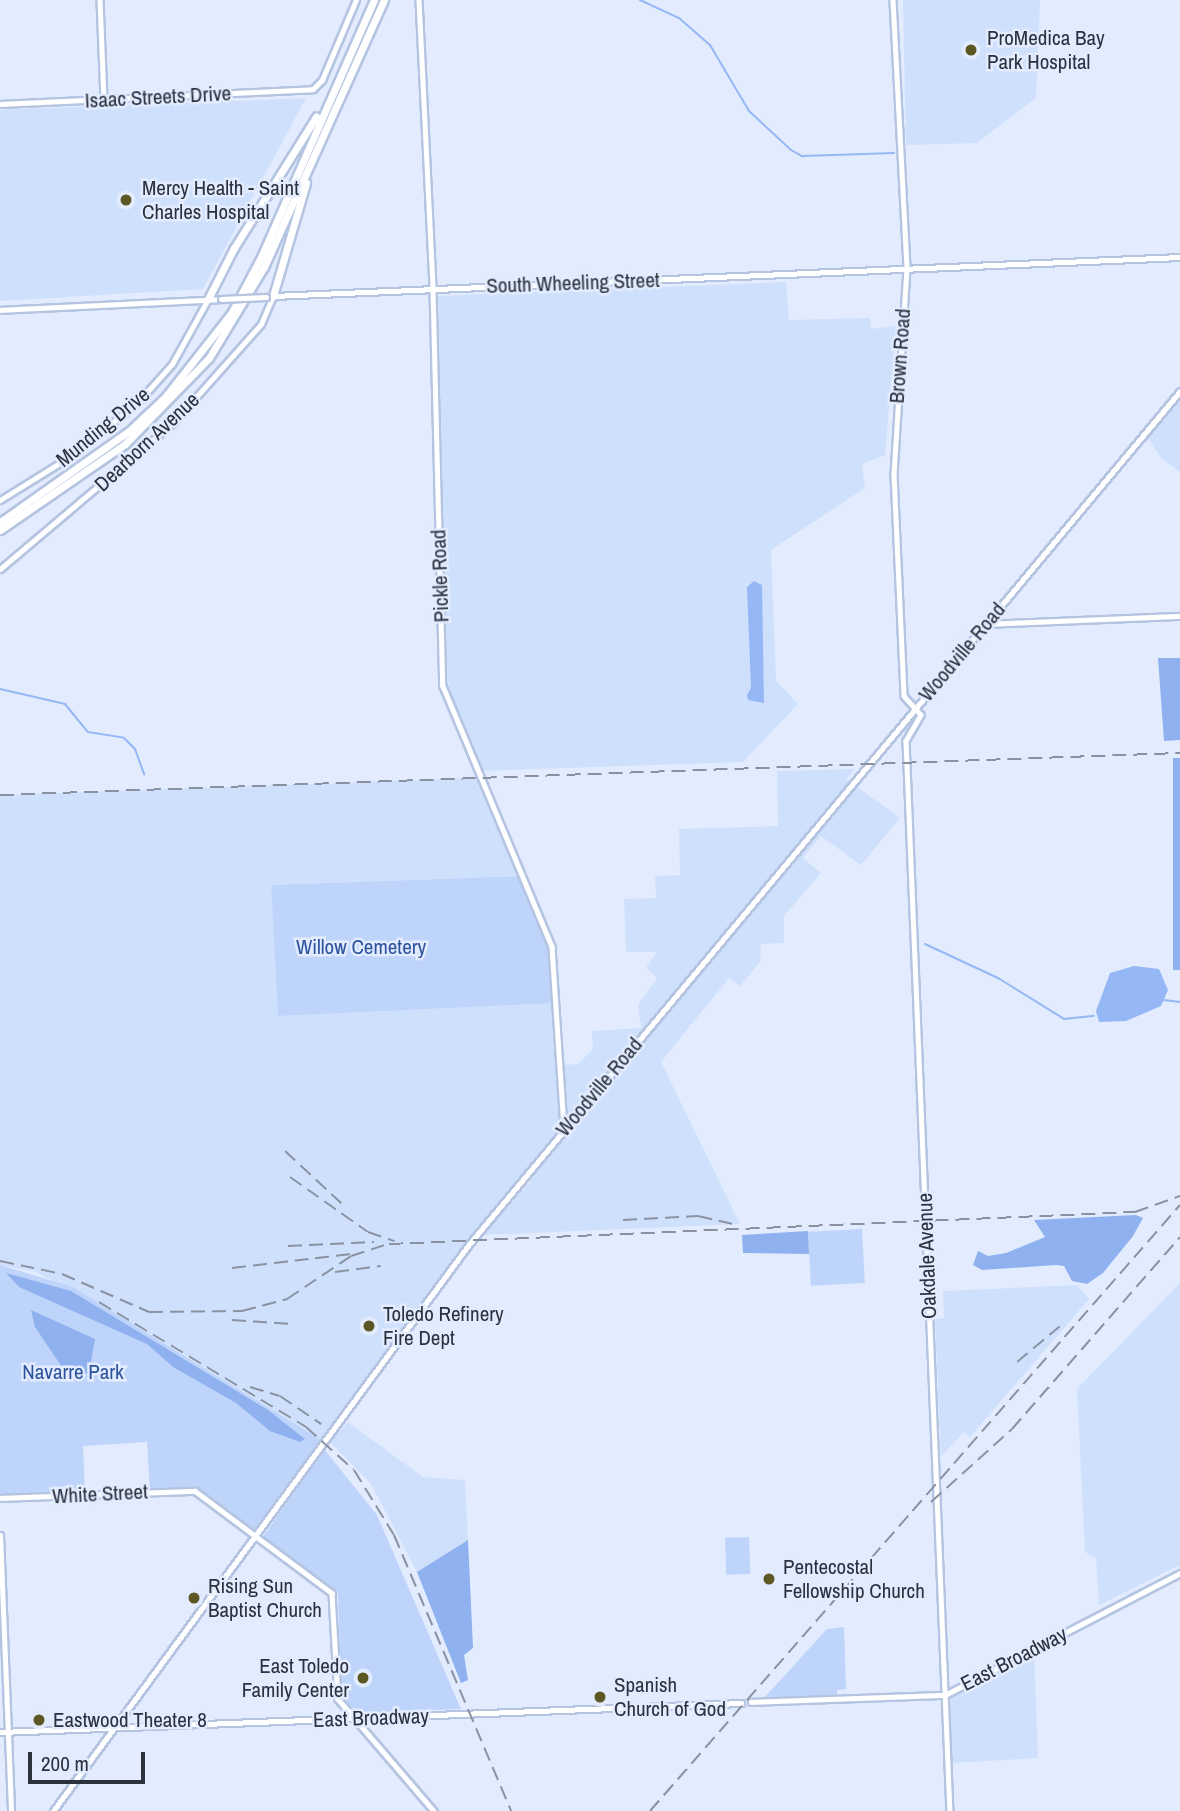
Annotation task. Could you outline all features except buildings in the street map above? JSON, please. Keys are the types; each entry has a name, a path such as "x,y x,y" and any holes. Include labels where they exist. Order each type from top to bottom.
{"highway":[{"path":"0,522 130,431 200,356 232,312 262,255 333,86 374,0"},
{"path":"0,530 125,444 209,358 253,289 384,0"},
{"path":"208,299 333,86"},
{"path":"269,297 314,156"}],"main road":[{"name":"South Wheeling Street","path":"0,310 269,297"},
{"name":"Dearborn Avenue","path":"0,569 173,423 261,324 269,297"},
{"name":"Munding Drive","path":"0,500 84,446 139,401 172,364 208,299"},
{"name":"Woodville Road","path":"53,1811 448,1271 1180,391"},
{"path":"0,1535 11,1811"}],"street":[{"path":"100,0 104,99"},
{"name":"Isaac Streets Drive","path":"0,104 316,88 356,0"},
{"name":"Pickle Road","path":"419,0 433,289 443,686 552,947 564,1129"},
{"name":"Brown Road","path":"893,0 907,268 894,469 904,690 916,707"},
{"name":"South Wheeling Street","path":"269,297 1180,257"},
{"path":"985,624 1180,616"},
{"name":"Oakdale Avenue","path":"916,707 921,715 907,737 907,757 950,1811"},
{"name":"White Street","path":"0,1498 190,1490 256,1535"},
{"path":"256,1535 332,1593 338,1699 434,1811"},
{"name":"East Broadway","path":"751,1702 945,1695 1180,1573"},
{"name":"East Broadway","path":"0,1732 741,1703"}],"shaded area":[{"name":"ProMedica Bay Park Hospital","path":"903,0 1040,0 1036,98 977,143 906,145"},
{"name":"Mercy Health - Saint Charles Hospital","path":"306,98 203,289 0,301 0,110"},
{"path":"786,282 789,320 870,318 871,329 896,326 885,455 862,464 865,488 771,550 776,681 798,704 743,762 481,771 452,704 447,675 438,296"},
{"path":"1180,398 1180,472 1162,459 1147,436"},
{"path":"754,581 762,585 764,703 748,700 747,695 751,688 747,587"},
{"path":"855,769 846,779 900,818 861,865 821,836 803,858 821,873 784,916 784,943 761,944 760,962 740,986 729,978 661,1062 740,1224 482,1235 530,1182 548,1150 473,1240 323,1441 148,1332 36,1272 0,1265 0,795 479,778 522,876 271,885 278,1016 557,1003 564,1121 564,1065 578,1064 593,1049 592,1031 641,1028 638,1005 657,978 646,968 657,952 626,952 624,899 656,898 655,876 680,875 679,829 778,826 777,771"},
{"path":"1134,966 1159,969 1168,990 1161,1006 1126,1021 1099,1022 1096,1011 1110,973"},
{"path":"1180,1283 1180,1565 1099,1605 1096,1558 1085,1552 1077,1389"},
{"path":"1077,1285 1089,1299 970,1437 964,1432 941,1456 935,1319 944,1318 943,1291"},
{"path":"348,1422 423,1477 465,1480 468,1540 417,1572 371,1484 330,1442"},
{"path":"1034,1651 1038,1758 950,1763 948,1696"}],"green space":[{"path":"1158,658 1180,658 1180,740 1164,741"},
{"path":"1173,758 1180,758 1180,970 1173,970"},
{"name":"Willow Cemetery","path":"522,876 552,947 557,1003 278,1016 271,885"},
{"path":"1136,1215 1143,1218 1133,1236 1103,1273 1087,1284 1072,1281 1064,1266 982,1270 973,1265 978,1251 988,1256 1006,1253 1045,1237 1034,1220"},
{"path":"862,1229 865,1283 811,1286 808,1232"},
{"path":"808,1231 809,1254 743,1253 742,1235"},
{"name":"Navarre Park","path":"0,1265 73,1287 323,1441 255,1535 195,1491 150,1491 147,1442 83,1446 85,1494 0,1498"},
{"path":"6,1273 71,1291 268,1410 305,1439 300,1442 270,1431 236,1403 173,1367 147,1344 19,1287"},
{"path":"31,1310 95,1339 89,1373 68,1376 35,1327"},
{"path":"324,1449 377,1515 461,1709 358,1713 341,1697 338,1592 263,1537"},
{"path":"749,1537 750,1574 726,1575 725,1538"},
{"path":"468,1540 473,1648 464,1655 468,1680 461,1683 417,1572"},
{"path":"844,1627 846,1689 837,1690 837,1696 764,1698 827,1629"}],"waterway":[{"path":"640,0 679,18 710,45 749,111 791,150 802,156 894,153"},
{"path":"0,689 65,704 88,732 124,738 135,749 144,774"},
{"path":"925,944 998,978 1064,1019 1094,1016"},
{"path":"1164,1000 1180,1002"}],"railway":[{"path":"0,795 1180,753"},
{"path":"285,1151 342,1204"},
{"path":"290,1177 368,1232 394,1241"},
{"path":"0,1261 62,1274 149,1312 242,1311 287,1299 351,1256 389,1244 1135,1212 1180,1196"},
{"path":"650,1811 1180,1205"},
{"path":"623,1220 698,1216 734,1224"},
{"path":"931,1502 1012,1429 1180,1237"},
{"path":"288,1246 374,1242"},
{"path":"232,1268 351,1254"},
{"path":"335,1272 381,1266"},
{"path":"99,1302 306,1427 354,1470 394,1535 511,1811"},
{"path":"232,1320 292,1324"},
{"path":"1017,1362 1065,1322"},
{"path":"250,1387 280,1396 321,1424"}],"place":[{"name":"ProMedica Bay Park Hospital","path":"971,50"},
{"name":"Mercy Health - Saint Charles Hospital","path":"126,200"},
{"name":"Toledo Refinery Fire Dept","path":"369,1326"},
{"name":"Pentecostal Fellowship Church","path":"769,1579"},
{"name":"Rising Sun Baptist Church","path":"194,1598"},
{"name":"East Toledo Family Center","path":"363,1678"},
{"name":"Spanish Church of God","path":"600,1697"},
{"name":"Eastwood Theater 8","path":"39,1720"}]}
